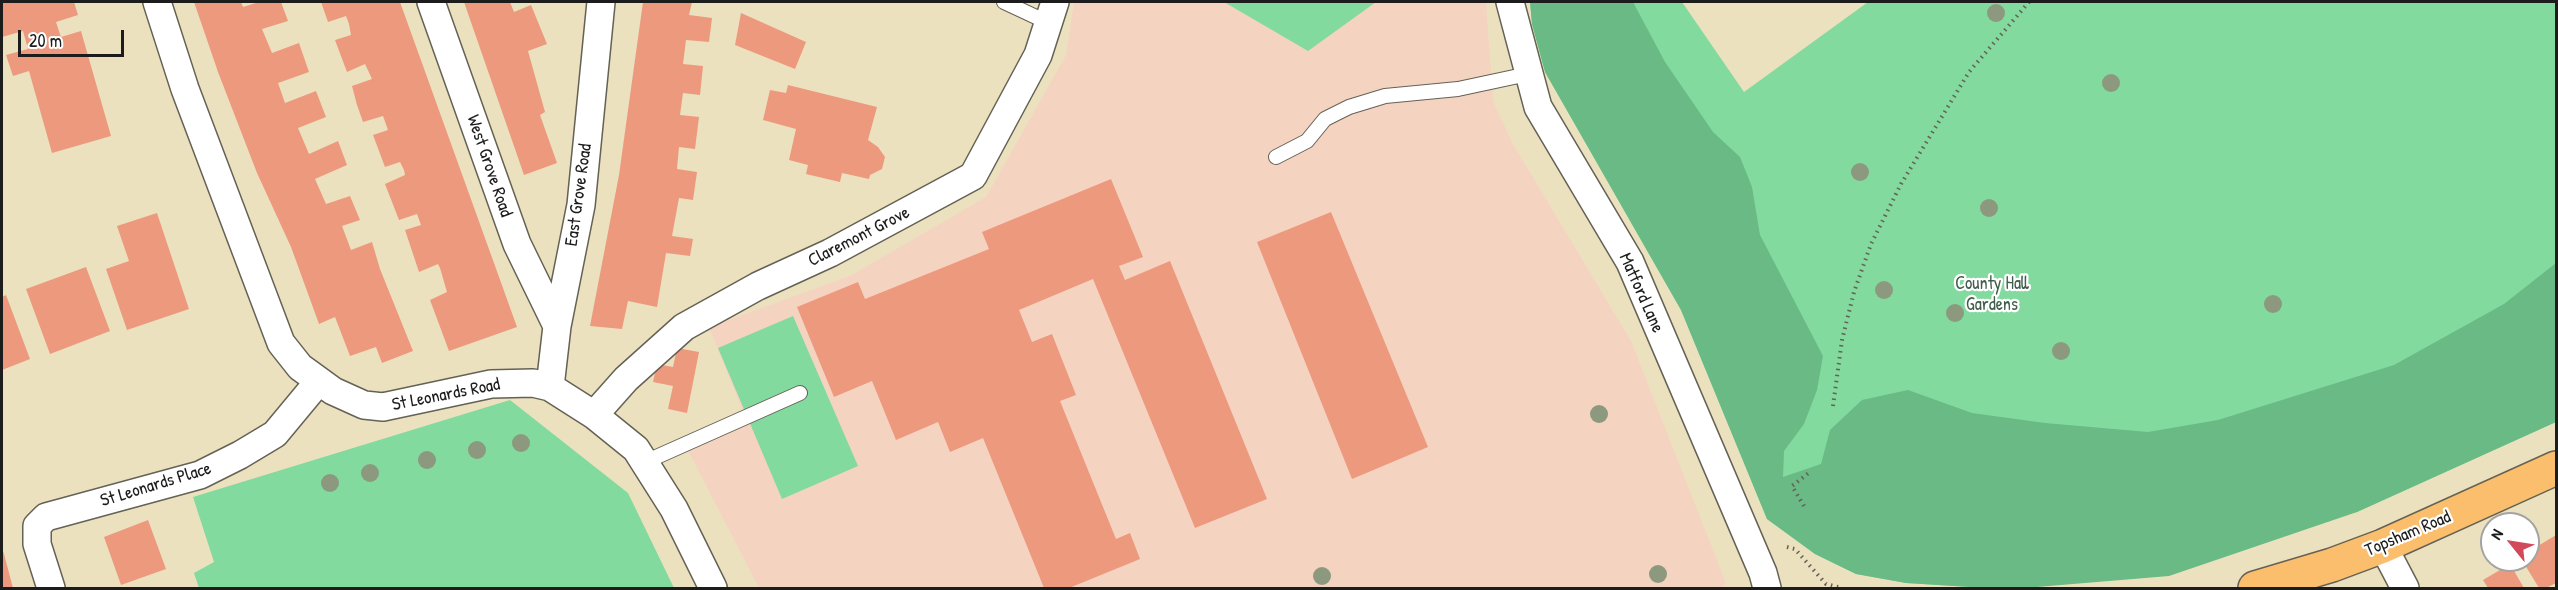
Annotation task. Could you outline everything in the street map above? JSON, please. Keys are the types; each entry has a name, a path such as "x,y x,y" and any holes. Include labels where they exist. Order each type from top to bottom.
{"main road":[{"name":"Topsham Road","path":"2255,588 2332,565 2383,546 2556,468"}],"street":[{"name":"St Leonards Road","path":"157,2 185,89 281,343 300,367 345,398 364,405 383,406 491,384 533,383 549,387 594,415 636,449 674,509 713,588"},
{"name":"West Grove Road","path":"431,2 517,244 557,326"},
{"name":"East Grove Road","path":"549,387 557,326 581,205 601,2"},
{"name":"Matford Lane","path":"1510,2 1538,107 1630,262 1763,573 1767,588"},
{"name":"Claremont Grove","path":"594,415 626,379 684,327 758,285 830,253 972,176 1038,55 1052,12"},
{"name":"St Leonards Place","path":"51,588 37,544 37,526 46,517 200,475 275,434 319,381"},
{"path":"2383,546 2405,588"}],"lane":[{"path":"1004,2 1052,12"},
{"path":"1276,157 1307,141 1325,119 1349,106 1385,96 1458,89 1528,74"},
{"path":"645,462 800,393"}],"path":[{"path":"1833,406 1842,340 1854,292 1871,244 1902,184 1969,72 2030,2"},
{"path":"1804,506 1792,486 1810,472"},
{"path":"1782,545 1795,549 1826,584 1842,588"}],"shaded area":[{"path":"1074,2 1486,2 1493,101 1513,144 1631,341 1726,583 1720,588 759,588 683,441 745,417 709,327 850,276 986,197 1066,55"}],"green space":[{"path":"1224,2 1376,2 1308,51"},
{"name":"County Hall Gardens","path":"1530,2 1682,2 1744,92 1868,2 2556,2 2556,422 2357,512 1987,588 1906,583 1856,574 1815,554 1767,519 1681,310 1545,72 1532,24"},
{"path":"1530,2 1633,2 1665,62 1713,132 1740,157 1752,187 1760,235 1823,356 1817,390 1804,424 1784,451 1783,477 1821,464 1830,430 1862,400 1908,390 1972,413 2045,423 2148,432 2218,420 2394,365 2504,304 2556,263 2556,422 2357,512 2169,576 2025,588 1987,588 1906,583 1856,574 1815,554 1767,519 1681,310 1545,72 1532,24"},
{"path":"793,316 858,466 782,499 718,348"},
{"path":"510,400 628,493 674,588 199,588 194,573 214,562 193,497"}],"building":[{"path":"2,2 74,2 78,15 56,22 61,37 81,31 111,136 52,153 29,71 13,76 6,55 28,49 23,31 2,37"},
{"path":"194,2 241,2 243,7 259,2 281,2 288,21 262,29 272,53 299,43 309,72 278,83 285,103 316,91 326,117 298,128 309,154 338,141 347,165 315,179 326,204 350,196 360,220 342,226 351,250 372,242 380,269 413,351 382,363 376,347 350,356 335,317 319,324 291,247 257,173"},
{"path":"321,2 400,2 517,327 449,351 430,300 447,292 440,268 438,264 419,272 405,230 421,225 417,214 399,220 385,184 405,175 404,170 400,162 385,167 373,135 388,130 383,116 363,122 357,105 352,86 372,79 365,64 347,72 335,40 351,35 349,24 346,16 328,22"},
{"path":"464,2 510,2 514,12 531,5 547,44 528,51 545,112 540,115 557,163 524,175"},
{"path":"643,2 692,2 689,15 712,18 709,42 686,40 683,64 703,66 700,95 683,93 680,115 699,117 695,149 679,147 677,169 697,172 693,200 679,198 672,236 693,239 690,256 666,253 657,307 628,301 622,329 590,326 619,175"},
{"path":"741,13 806,42 795,69 735,45"},
{"path":"788,85 877,107 868,140 878,147 885,157 882,169 870,175 869,179 842,173 840,182 806,174 808,165 789,160 796,129 763,120 770,90 786,93"},
{"path":"1111,179 1143,257 1119,266 1125,280 1170,261 1267,499 1195,528 1093,279 1019,310 1032,342 1052,334 1076,395 1060,401 1116,539 1130,533 1140,559 1069,588 1044,588 983,438 950,452 938,422 896,440 872,381 834,397 797,307 858,282 865,299 989,249 982,232"},
{"path":"1331,212 1428,447 1352,479 1257,242"},
{"path":"157,213 189,309 127,330 106,269 129,261 117,226"},
{"path":"86,267 110,331 50,354 26,289"},
{"path":"6,295 30,359 2,370 2,297"},
{"path":"677,348 699,352 687,413 668,409 673,386 653,382 657,364 673,367"},
{"path":"148,520 166,569 121,585 104,537"},
{"path":"2556,535 2556,583 2546,588 2539,588 2529,572 2540,572 2540,545"},
{"path":"2,548 4,554 13,588 2,588"},
{"path":"2496,572 2515,572 2524,588 2488,588 2483,580"}]}
